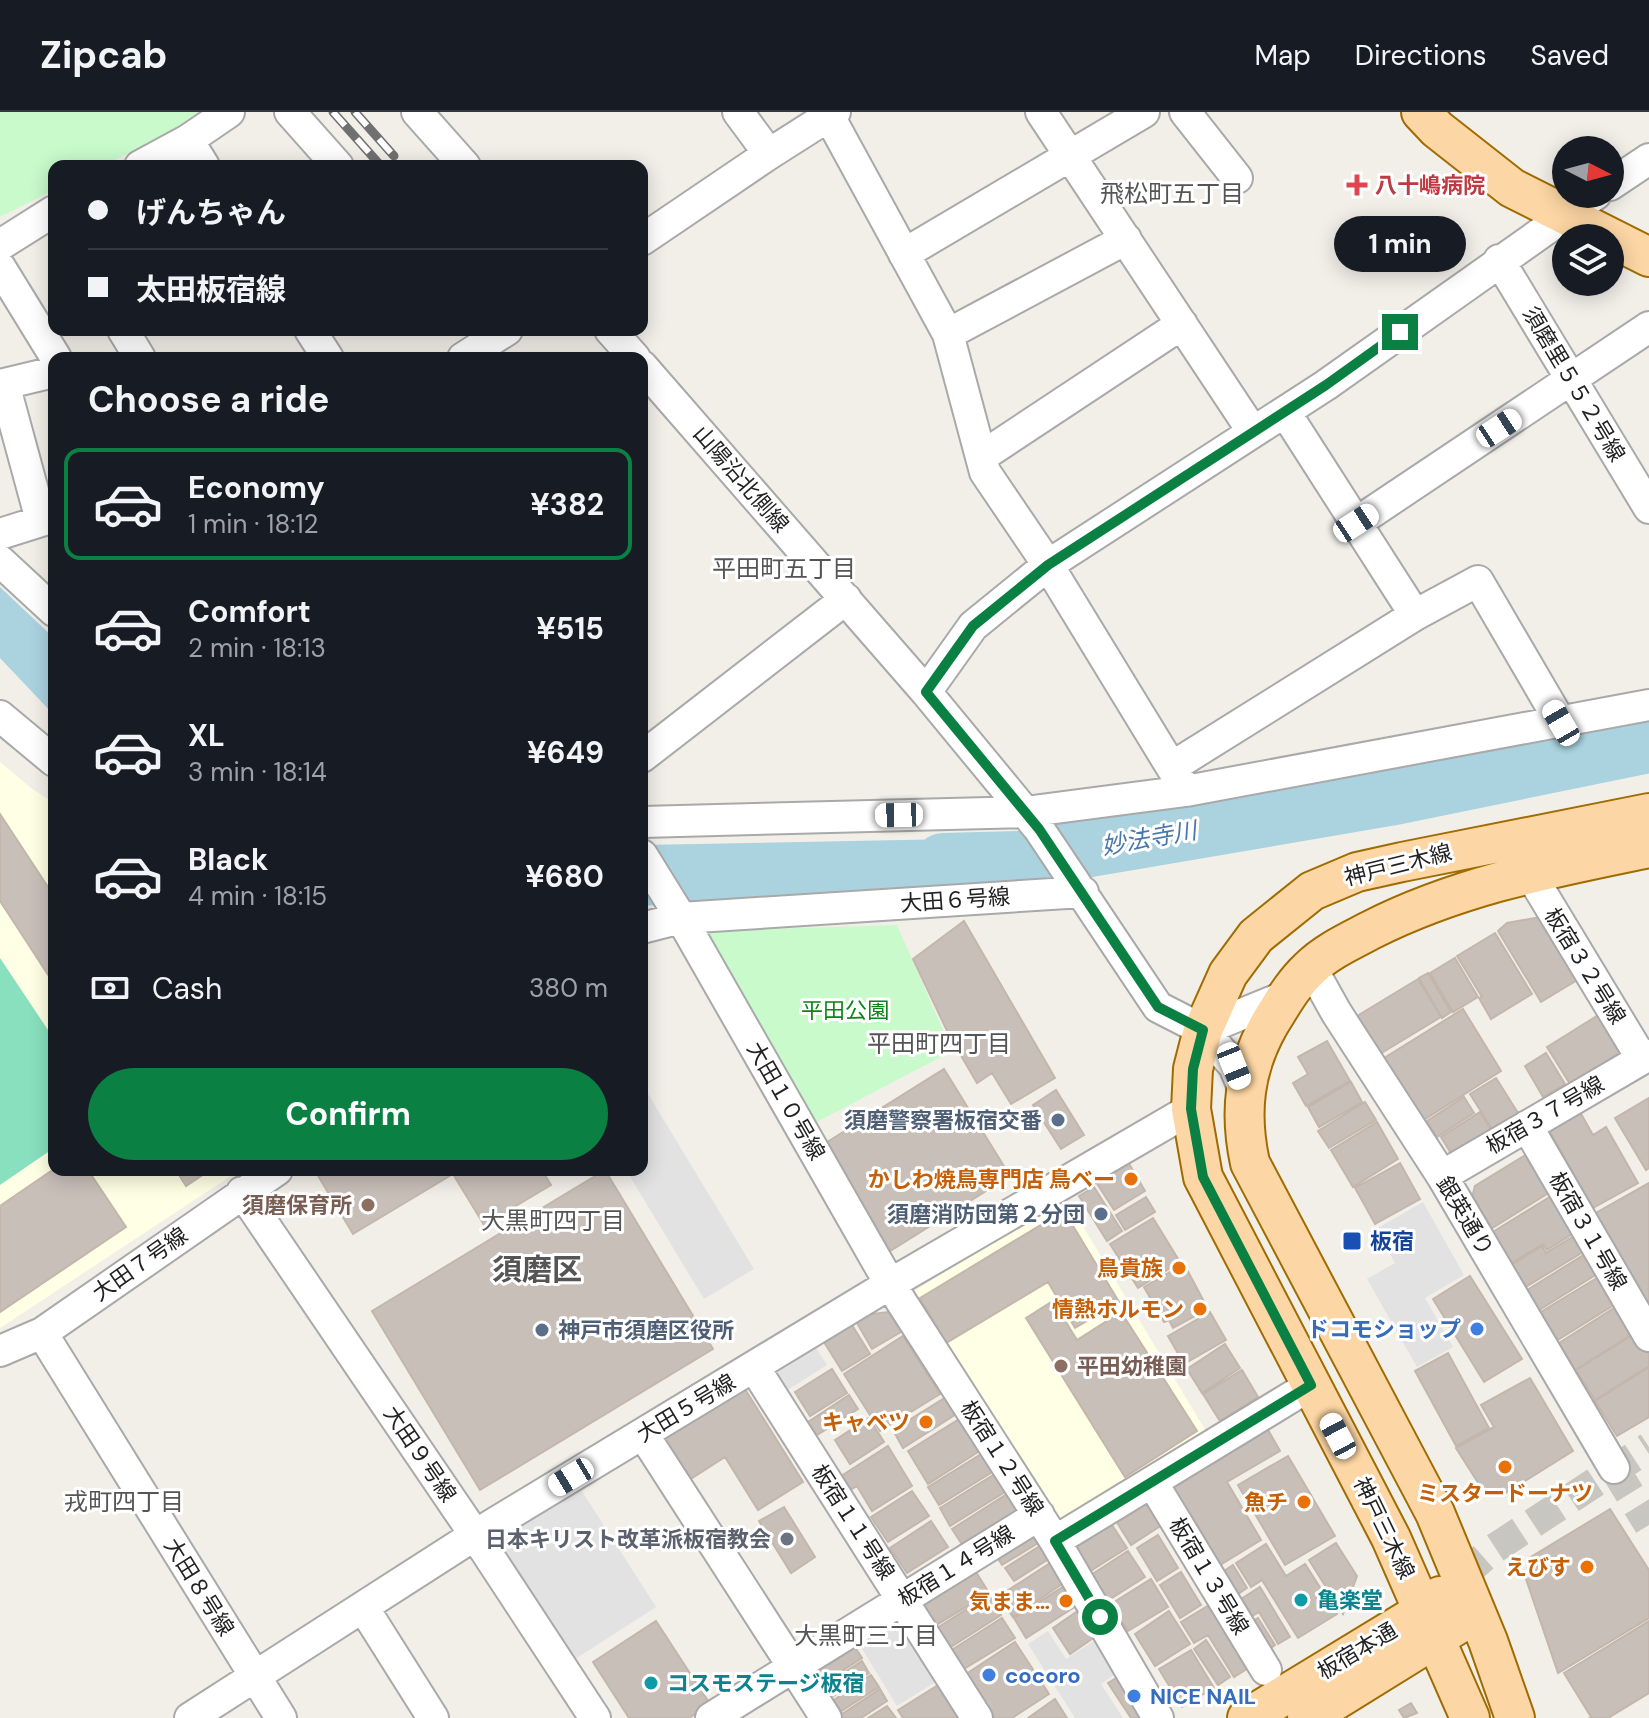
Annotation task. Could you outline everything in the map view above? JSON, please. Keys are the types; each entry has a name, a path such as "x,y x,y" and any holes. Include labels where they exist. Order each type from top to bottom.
{"main road":[{"path":"1421,112 1437,129 1512,188 1552,197"},
{"path":"1585,208 1649,257"},
{"name":"神戸三木線","path":"1470,1718 1391,1538 1203,1177 1191,1109 1193,1069 1203,1030 1228,974 1242,953 1274,920 1312,891 1357,872 1649,813"},
{"name":"神戸三木線","path":"1515,1718 1435,1513 1250,1163 1243,1116 1245,1092 1257,1046 1286,996 1311,967 1352,940 1468,889 1529,872 1649,848"},
{"name":"板宿本通","path":"1307,1718 1429,1625 1461,1577"},
{"name":"板宿本通","path":"1247,1718 1429,1625 1476,1613"}],"street":[{"path":"151,160 229,112"},
{"path":"290,112 333,160"},
{"path":"417,112 460,160"},
{"path":"738,112 769,154"},
{"path":"1041,112 1253,432"},
{"path":"904,254 1144,112"},
{"path":"1185,112 1237,178"},
{"path":"648,236 832,114 948,334 985,472 1048,565 1179,779"},
{"path":"188,140 200,160"},
{"path":"1624,176 1649,159"},
{"path":"926,692 973,626 1048,565 1285,412 1574,208"},
{"path":"0,245 48,215"},
{"path":"948,334 1126,239"},
{"name":"須磨里５５２号線","path":"1499,260 1649,508"},
{"path":"0,267 52,352"},
{"path":"981,457 1182,324"},
{"path":"1356,523 1649,327"},
{"path":"470,352 490,336"},
{"path":"615,336 630,352"},
{"path":"0,534 48,519 4,384 48,373"},
{"name":"山陽沿北側線","path":"648,373 926,692 1032,820 1083,892"},
{"path":"1285,412 1415,615"},
{"path":"0,561 48,605"},
{"path":"1179,779 1415,615 1478,581 1561,723"},
{"path":"648,752 846,599"},
{"path":"648,822 1032,820 1179,779 1561,723 1649,705"},
{"path":"0,716 48,755"},
{"name":"大田１０号線","path":"648,865 890,1284"},
{"name":"板宿３２号線","path":"1529,872 1646,1057"},
{"path":"1083,892 1158,1007 1203,1030 1234,1066 1245,1092"},
{"name":"大田６号線","path":"648,926 681,918 1083,892"},
{"name":"銀英通り","path":"1311,967 1336,1012 1442,1176 1614,1468"},
{"path":"1203,1030 1286,996"},
{"name":"板宿３７号線","path":"1442,1176 1646,1057"},
{"name":"大田５号線","path":"190,1718 475,1535 890,1284 1191,1109"},
{"name":"板宿３１号線","path":"1527,1126 1649,1336"},
{"name":"大田７号線","path":"0,1351 42,1333 267,1176"},
{"name":"大田９号線","path":"242,1192 475,1535 589,1716"},
{"name":"板宿１２号線","path":"890,1284 1039,1515 1158,1718"},
{"name":"大田８号線","path":"42,1333 281,1718"},
{"name":"板宿１１号線","path":"754,1367 977,1718"},
{"path":"1055,1541 1311,1385"},
{"path":"643,1434 826,1718"},
{"name":"板宿１３号線","path":"1152,1482 1266,1670"},
{"name":"板宿１４号線","path":"711,1718 1039,1515"},
{"path":"363,1607 433,1718"}],"shaded area":[{"path":"0,762 48,799 48,1176 231,1176 0,1328"},
{"path":"648,1094 754,1269 704,1299 630,1176 648,1176"},
{"name":"平田幼稚園","path":"1066,1198 1210,1438 1058,1534 911,1293"},
{"path":"1423,1202 1464,1275 1425,1298 1453,1347 1417,1367 1367,1279 1395,1263 1376,1229"},
{"path":"813,1343 827,1365 783,1393 769,1371"},
{"path":"578,1485 656,1607 569,1663 491,1542"},
{"path":"901,1611 942,1678 897,1706 856,1639"},
{"path":"1048,1631 1066,1659 1103,1635 1124,1668 1101,1684 1123,1718 1075,1718 1028,1644"}],"green space":[{"path":"0,112 198,112 173,131 115,160 48,160 48,193 0,217"},
{"name":"平田公園","path":"897,925 952,1051 817,1122 704,931"},
{"path":"0,958 48,1030 48,1152 0,1185"}],"water":[{"path":"0,587 48,632 48,709 0,658"},
{"path":"1005,838 1041,883 648,906 648,845"}],"building":[{"path":"0,814 48,887 48,975 0,901"},
{"path":"1540,917 1579,979 1541,1002 1498,931 1507,923"},
{"path":"964,921 1055,1078 1011,1104 992,1073 977,1083 949,1035 913,959"},
{"path":"1495,933 1532,994 1491,1019 1479,998 1482,997 1457,956"},
{"path":"1455,958 1478,997 1453,1012 1430,973"},
{"path":"1428,973 1451,1012 1442,1018 1419,978"},
{"path":"1418,979 1441,1017 1380,1054 1357,1016"},
{"path":"1463,1009 1501,1071 1422,1121 1384,1058"},
{"path":"1600,1014 1622,1051 1570,1084 1547,1047"},
{"path":"1327,1041 1350,1081 1306,1106 1293,1083 1308,1074 1298,1057"},
{"path":"1546,1053 1565,1084 1543,1097 1525,1066"},
{"path":"944,1069 1010,1176 890,1251 824,1144"},
{"path":"1496,1078 1518,1113 1492,1129 1470,1094"},
{"path":"1351,1082 1362,1102 1319,1127 1308,1107"},
{"name":"須磨警察署板宿交番","path":"1056,1090 1084,1135 1061,1149 1033,1105"},
{"path":"1464,1097 1474,1113 1437,1137 1427,1121"},
{"path":"1649,1098 1649,1168 1646,1170 1615,1118"},
{"path":"1365,1102 1376,1120 1329,1148 1318,1131"},
{"path":"1480,1112 1491,1130 1452,1155 1441,1137"},
{"path":"1580,1112 1593,1135 1606,1127 1638,1183 1593,1208 1549,1130"},
{"path":"1377,1122 1398,1159 1353,1187 1331,1150"},
{"path":"1532,1151 1555,1189 1489,1230 1471,1201 1475,1186"},
{"path":"1128,1162 1145,1191 1114,1210 1096,1182"},
{"path":"1400,1163 1420,1199 1375,1224 1355,1188"},
{"path":"48,1173 48,1176 92,1176 126,1227 0,1312 0,1206"},
{"path":"180,1176 201,1176 186,1186"},
{"name":"須磨保育所","path":"318,1176 450,1176 353,1234"},
{"name":"須磨保育所","path":"454,1176 546,1176 551,1185 484,1225"},
{"name":"神戸市須磨区役所","path":"595,1176 609,1176 713,1349 480,1490 372,1311"},
{"path":"1649,1183 1649,1307 1592,1215"},
{"name":"須磨消防団第２分団","path":"1094,1187 1122,1231 1107,1241 1079,1196"},
{"path":"1556,1193 1579,1230 1547,1250 1543,1244 1510,1264 1491,1233"},
{"path":"1146,1197 1155,1212 1125,1230 1116,1215"},
{"name":"平田幼稚園","path":"1064,1211 1119,1302 1075,1328 1048,1282 946,1343 920,1298"},
{"path":"1153,1218 1180,1262 1138,1288 1110,1244"},
{"path":"1579,1233 1588,1249 1524,1288 1511,1265 1542,1246 1546,1253"},
{"path":"1590,1251 1602,1271 1539,1310 1527,1290"},
{"path":"1184,1264 1208,1309 1173,1328 1169,1320 1164,1322 1144,1287"},
{"path":"1605,1273 1622,1300 1556,1341 1539,1313"},
{"name":"ドコモショップ","path":"1470,1276 1522,1359 1484,1382 1433,1299"},
{"name":"平田幼稚園","path":"1053,1301 1077,1340 1121,1312 1197,1431 1125,1477 1026,1318"},
{"path":"1622,1303 1639,1330 1575,1370 1559,1343"},
{"path":"889,1312 901,1332 872,1349 853,1316"},
{"path":"1210,1312 1226,1340 1184,1364 1168,1336"},
{"path":"847,1317 870,1354 842,1371 819,1334"},
{"path":"1641,1330 1649,1344 1649,1366 1595,1400 1576,1370"},
{"path":"903,1336 940,1394 880,1431 844,1374"},
{"path":"1225,1344 1240,1368 1202,1393 1187,1369"},
{"path":"1448,1353 1489,1428 1456,1446 1415,1371"},
{"path":"1649,1367 1649,1417 1617,1436 1595,1401"},
{"path":"832,1369 847,1393 810,1416 795,1392"},
{"path":"1242,1370 1258,1397 1220,1421 1203,1394"},
{"path":"1530,1378 1573,1451 1501,1496 1482,1489 1456,1448 1494,1427 1481,1405"},
{"path":"743,1386 803,1482 758,1510 725,1457 689,1480 662,1438"},
{"path":"849,1395 858,1409 811,1439 802,1426"},
{"name":"キャベツ","path":"948,1396 958,1413 903,1448 893,1430"},
{"path":"869,1418 884,1442 850,1464 835,1440"},
{"path":"961,1418 981,1450 928,1484 908,1451"},
{"path":"1267,1428 1280,1451 1227,1482 1261,1540 1215,1568 1167,1487"},
{"path":"888,1446 912,1486 872,1511 857,1486 847,1492 838,1478"},
{"path":"983,1453 994,1471 939,1505 928,1487"},
{"path":"1288,1456 1335,1536 1285,1565 1238,1485"},
{"path":"995,1474 1005,1492 950,1526 940,1508"},
{"path":"912,1491 929,1516 888,1542 871,1517"},
{"path":"1007,1494 1018,1512 963,1546 952,1529"},
{"path":"1146,1494 1165,1523 1131,1545 1113,1516"},
{"name":"日本キリスト改革派板宿教会","path":"784,1507 815,1557 791,1573 759,1521"},
{"path":"1610,1509 1649,1570 1649,1618 1558,1673 1525,1576 1531,1557"},
{"path":"931,1521 948,1547 907,1573 890,1548"},
{"path":"1110,1522 1127,1548 1089,1572 1072,1546"},
{"path":"1035,1526 1043,1540 1002,1565 994,1552"},
{"path":"1158,1535 1178,1568 1157,1581 1137,1548"},
{"path":"1046,1542 1055,1555 1014,1581 1005,1568"},
{"path":"1336,1543 1357,1576 1343,1614 1309,1560"},
{"name":"亀楽堂","path":"1266,1544 1286,1576 1305,1564 1337,1614 1298,1638 1262,1580 1251,1587 1236,1563"},
{"path":"1128,1551 1145,1577 1107,1601 1091,1575"},
{"path":"1055,1560 1068,1580 1013,1617 999,1596"},
{"path":"1233,1565 1247,1588 1232,1598 1218,1575"},
{"path":"976,1572 989,1593 933,1627 921,1607"},
{"path":"1181,1572 1201,1605 1180,1618 1160,1585"},
{"path":"1151,1579 1168,1607 1128,1631 1111,1604"},
{"path":"1069,1583 1081,1603 1026,1638 1014,1618"},
{"path":"1260,1587 1290,1637 1278,1644 1259,1612 1244,1621 1233,1604"},
{"path":"989,1595 1001,1615 946,1650 934,1630"},
{"path":"1214,1602 1253,1665 1234,1677 1208,1635 1194,1643 1181,1622"},
{"path":"1085,1606 1102,1632 1070,1654 1053,1628"},
{"path":"1169,1611 1190,1644 1155,1666 1135,1634"},
{"path":"1002,1618 1015,1638 959,1672 947,1653"},
{"path":"1258,1618 1275,1645 1263,1654 1246,1626"},
{"name":"コスモステージ板宿","path":"656,1621 710,1704 689,1718 629,1718 593,1662"},
{"path":"1649,1621 1649,1693 1608,1718 1589,1718 1564,1673"},
{"path":"849,1638 862,1658 816,1688 803,1667"},
{"path":"1206,1640 1230,1677 1218,1685 1194,1649"},
{"path":"1015,1642 1049,1694 1012,1718 995,1718 966,1674"},
{"path":"1191,1650 1214,1688 1182,1707 1159,1669"},
{"path":"862,1661 869,1673 826,1701 818,1690"},
{"path":"1124,1673 1153,1718 1131,1718 1108,1683"},
{"path":"871,1675 879,1687 835,1715 828,1704"},
{"path":"938,1685 959,1718 903,1718 898,1710"},
{"path":"880,1689 887,1701 861,1718 836,1718"},
{"path":"1055,1699 1067,1718 1028,1718"},
{"path":"1411,1703 1417,1713 1404,1718 1399,1710"},
{"path":"887,1706 896,1718 868,1718"}],"waterway":[{"name":"妙法寺川","path":"943,862 1020,860 1389,797 1649,744"}],"tunnel":[{"path":"1461,1577 1492,1550 1649,1447"},
{"path":"1614,1468 1649,1525"}],"railway":[{"path":"333,112 376,160"},
{"path":"355,112 394,156"}],"place":[{"name":"八十嶋病院","path":"1357,185"},
{"name":"須磨警察署板宿交番","path":"1058,1120"},
{"name":"かしわ焼鳥専門店 鳥ベー","path":"1131,1179"},
{"name":"須磨保育所","path":"368,1205"},
{"name":"須磨消防団第２分団","path":"1101,1214"},
{"name":"板宿","path":"1352,1241"},
{"name":"鳥貴族","path":"1179,1268"},
{"name":"情熱ホルモン","path":"1200,1309"},
{"name":"ドコモショップ","path":"1477,1329"},
{"name":"神戸市須磨区役所","path":"542,1330"},
{"name":"平田幼稚園","path":"1061,1366"},
{"name":"キャベツ","path":"926,1422"},
{"name":"ミスタードーナツ","path":"1505,1467"},
{"name":"魚チ","path":"1304,1502"},
{"name":"日本キリスト改革派板宿教会","path":"787,1539"},
{"name":"えびす","path":"1587,1567"},
{"name":"亀楽堂","path":"1301,1600"},
{"name":"気まま…","path":"1066,1601"},
{"name":"cocoro","path":"989,1675"},
{"name":"コスモステージ板宿","path":"651,1683"},
{"name":"NICE NAIL","path":"1134,1696"}],"district":[{"name":"飛松町五丁目","path":"1172,193"},
{"name":"平田町五丁目","path":"784,568"},
{"name":"平田町四丁目","path":"939,1043"},
{"name":"大黒町四丁目","path":"553,1220"},
{"name":"須磨区","path":"537,1269"},
{"name":"戎町四丁目","path":"124,1501"},
{"name":"大黒町三丁目","path":"866,1635"}],"route":[{"path":"1100,1617 1055,1541 1311,1385 1203,1177 1191,1109 1193,1069 1203,1030 1158,1007 1039,829 926,692 973,626 1048,565 1326,385 1400,332"}]}
